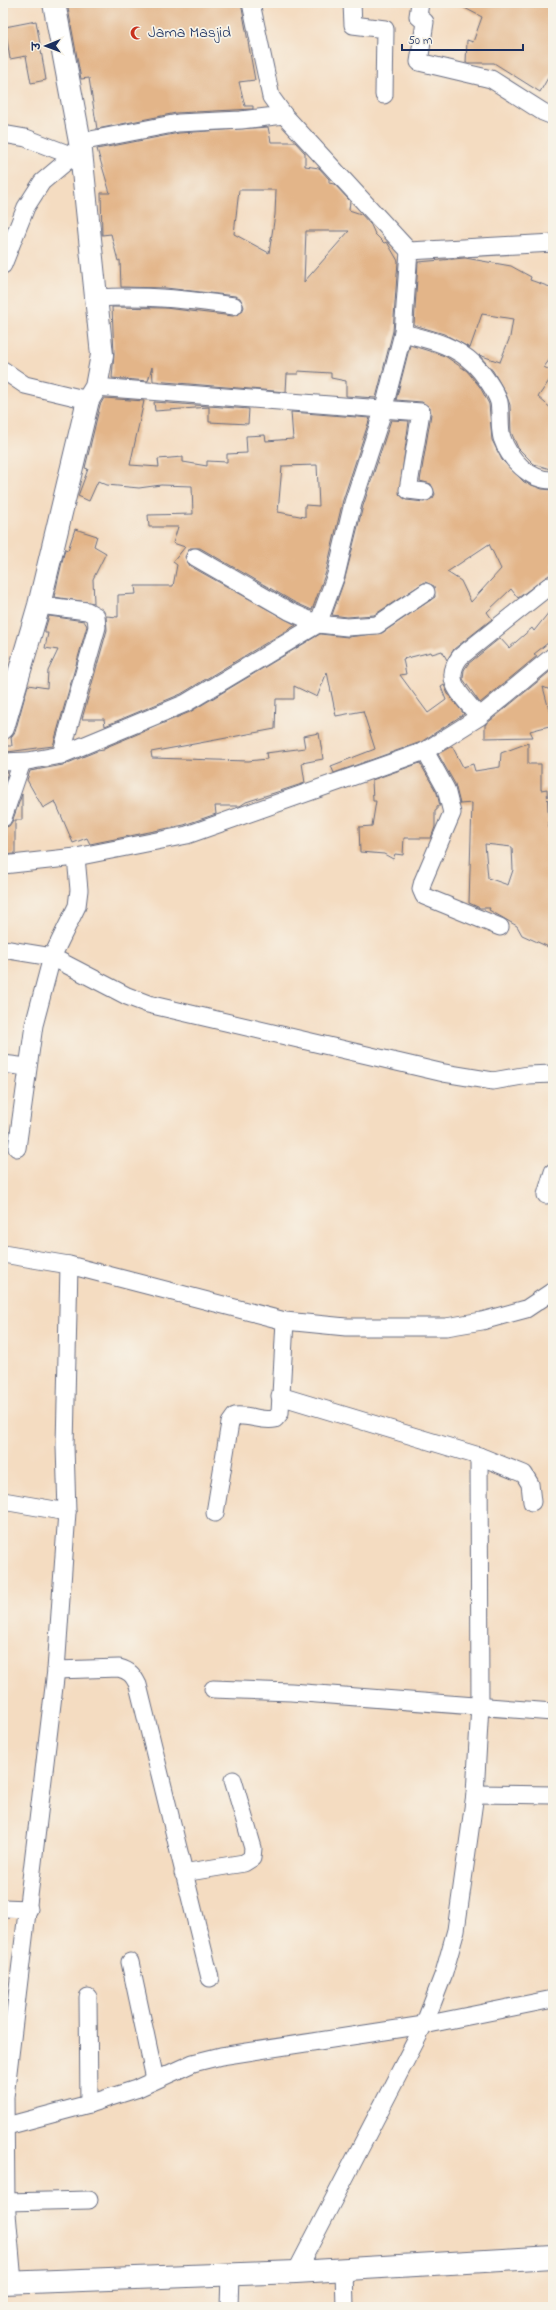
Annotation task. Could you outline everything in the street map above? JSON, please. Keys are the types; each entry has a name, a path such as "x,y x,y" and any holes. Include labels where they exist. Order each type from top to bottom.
{"street":[{"path":"3,728 39,605 102,354 77,149 54,3"},
{"path":"3,762 22,762 61,755 186,703 318,624 336,575 353,503 382,411 403,333 409,251 284,115 271,96 251,3"},
{"path":"352,3 353,25 385,29 384,95"},
{"path":"420,3 418,16 425,22 419,62 491,79 543,112 553,116"},
{"path":"3,134 77,149 178,124 242,120 284,115"},
{"path":"3,265 26,207 42,182 77,149"},
{"path":"409,251 553,242"},
{"path":"96,298 135,295 174,297 234,306"},
{"path":"403,333 450,345 474,364 487,380 498,401 502,438 512,459 527,472 547,480 553,480"},
{"path":"3,370 25,384 92,394 421,412 408,490 425,492"},
{"path":"194,557 289,611 318,624 346,627 377,625 426,592"},
{"path":"480,717 456,687 451,675 453,666 460,657 550,586"},
{"path":"39,605 87,611 96,616 97,627 61,755"},
{"path":"3,865 76,857 187,835 425,751 480,717 553,656"},
{"path":"425,751 446,789 452,813 421,889 424,896 500,927"},
{"path":"3,818 22,762"},
{"path":"17,1148 34,1025 52,957 77,906 79,890 76,857"},
{"path":"3,949 52,957 127,996 156,1006 444,1073 493,1081 528,1075 553,1074"},
{"path":"3,1064 27,1067"},
{"path":"546,1195 553,1172"},
{"path":"3,1254 69,1265 285,1320 346,1327 446,1326 482,1321 526,1309 553,1291"},
{"path":"69,1265 65,1446 67,1512 56,1670 29,1909 4,2097 8,2282 344,2270 553,2257"},
{"path":"215,1513 230,1423 235,1416 240,1415 267,1421 275,1419 280,1412 285,1320"},
{"path":"280,1396 480,1456 524,1474 530,1484 532,1502"},
{"path":"296,2272 424,2025 444,1973 456,1930 475,1794 480,1705 480,1456"},
{"path":"3,1501 67,1512"},
{"path":"56,1670 119,1668 129,1671 134,1676 138,1685 210,1978"},
{"path":"213,1689 480,1705 553,1712"},
{"path":"183,1873 244,1862 252,1858 253,1848 233,1780"},
{"path":"475,1794 553,1795"},
{"path":"3,1908 29,1909"},
{"path":"130,1962 155,2080"},
{"path":"88,1997 89,2104"},
{"path":"4,2127 89,2104 136,2089 193,2063 221,2056 424,2025 553,1999"},
{"path":"6,2202 89,2200"},
{"path":"344,2270 345,2307"},
{"path":"229,2307 230,2275"}],"building":[{"path":"67,3 241,3 255,80 239,82 245,106 253,106 253,109 176,113 97,129 89,78 81,79"},
{"path":"455,3 553,3 553,69 540,92 494,63 466,63 467,40 473,42 482,17"},
{"path":"36,21 46,80 31,83 26,56 10,59 5,27"},
{"path":"268,127 271,142 295,142 305,153 305,166 319,168 329,179 329,183 334,184 350,201 349,210 361,214 371,225 375,234 384,243 387,242 398,261 393,331 376,398 346,396 346,381 331,378 331,373 298,371 298,374 287,374 286,392 153,381 152,367 148,381 112,378 114,354 112,307 165,308 233,316 242,312 244,307 240,298 235,296 166,288 121,287 120,260 118,261 111,234 102,235 101,193 110,193 97,149 179,133","holes":["239,190 276,190 275,215 269,253 234,234","306,231 349,231 304,282"]},
{"path":"465,258 511,266 531,277 530,280 553,288 553,355 544,367 553,372 553,375 538,397 553,410 553,470 534,464 518,448 511,432 510,405 506,394 493,371 479,355 500,362 510,337 513,319 482,314 470,348 444,334 414,325 418,262"},
{"path":"410,345 445,356 467,371 480,387 489,404 492,440 502,460 524,482 542,489 553,490 553,572 518,598 511,589 487,612 492,619 454,649 447,660 442,651 432,654 431,652 403,659 406,674 400,675 428,713 446,700 441,687 444,685 448,694 464,714 421,742 334,773 331,766 375,749 363,711 336,716 327,672 317,697 294,686 294,699 276,699 275,729 151,752 152,758 248,761 267,759 266,753 305,748 303,736 319,733 323,759 302,763 305,783 246,802 240,806 215,806 216,814 184,825 90,844 87,838 73,843 55,801 43,808 27,780 30,771 63,765 97,751 104,750 104,748 190,712 320,634 348,637 382,633 435,597 434,586 425,582 374,615 347,617 332,615 345,578 363,506 391,420 409,421 399,494 406,500 424,502 433,498 435,494 431,484 420,481 431,414 430,408 422,402 396,400","holes":["489,544 501,569 471,602 461,581 447,572"]},
{"path":"104,398 144,401 130,465 159,467 158,459 183,457 183,462 207,466 207,461 227,462 227,454 247,453 246,436 265,435 266,441 293,439 291,412 370,418 343,500 326,572 312,610 294,602 200,548 190,548 185,557 190,566 296,625 181,694 105,726 104,719 82,719 107,630 106,616 118,617 118,595 136,594 135,586 173,586 177,565 173,562 185,547 173,543 178,527 149,527 148,515 193,514 192,486 161,485 139,488 107,485 98,481 89,501 78,496 88,469 85,468 100,405","holes":["317,465 319,506 305,505 305,517 278,512 282,466"]},
{"path":"154,402 249,409 248,424 209,422 209,407 155,411"},
{"path":"75,529 97,536 94,546 106,553 93,579 94,603 54,597 65,549 68,550"},
{"path":"553,607 553,639 534,654 537,656 480,703 463,679 464,670 468,664 500,638 509,648 532,628 534,631"},
{"path":"49,616 84,621 87,626 53,746 7,752 7,746 12,746 11,737 15,732 28,685 47,688 48,671 58,650 45,648 48,633 45,633 45,629"},
{"path":"553,669 553,691 543,687 553,725 530,731 533,737 485,738 485,725"},
{"path":"528,743 528,764 541,764 541,790 547,789 549,830 553,831 553,949 522,935 517,926 489,910 490,908 480,908 469,903 472,803 460,804 455,784 438,754 452,746 463,767 473,764 475,771 500,767 501,753","holes":["485,844 512,847 513,870 508,885 488,878"]},
{"path":"420,763 437,793 440,806 437,806 437,810 435,810 435,827 431,838 404,838 403,855 395,854 393,859 384,854 360,852 359,827 372,826 376,801 373,801 372,780"},
{"path":"3,772 8,772 3,787"},
{"path":"22,794 22,820 15,820 15,854 3,855 3,828 9,826 12,822"}],"place":[{"name":"Jama Masjid","path":"137,33"}]}
